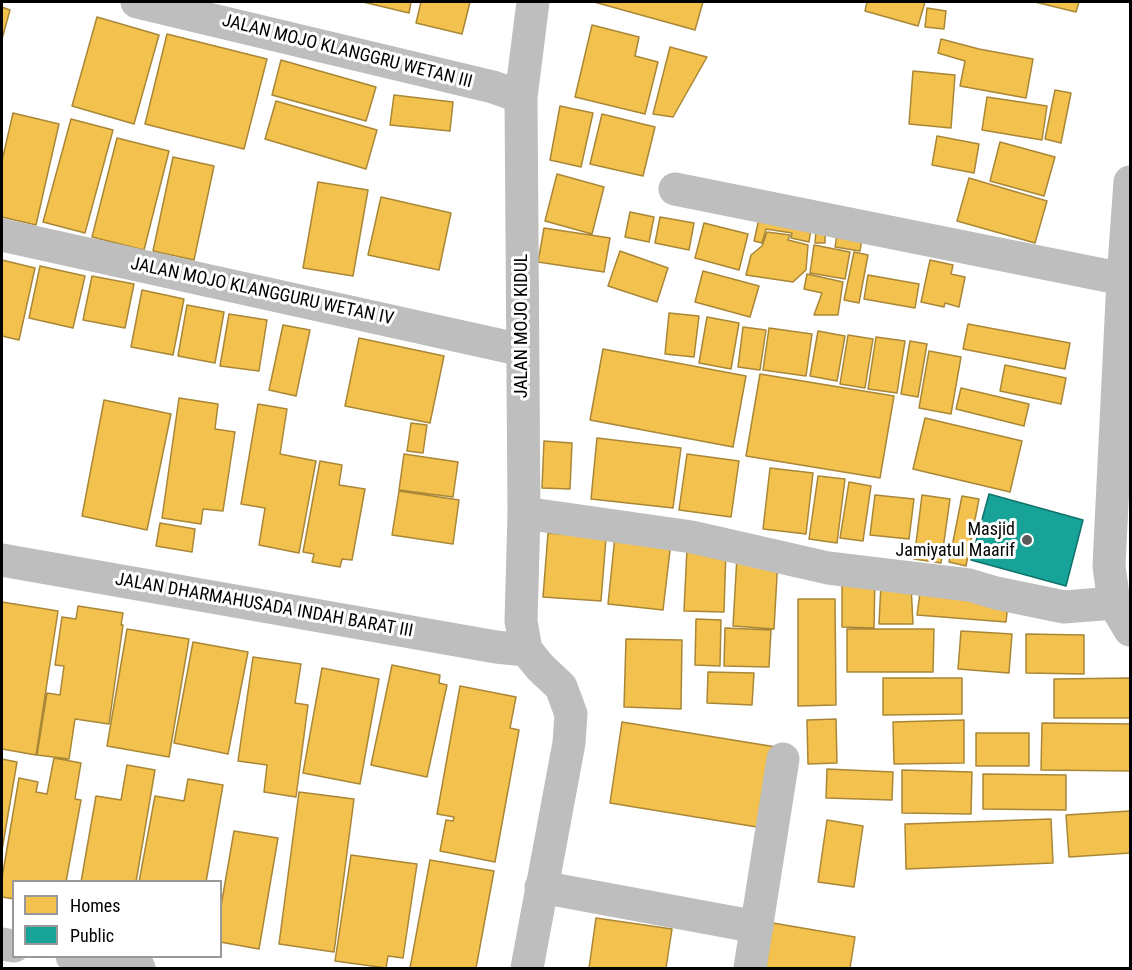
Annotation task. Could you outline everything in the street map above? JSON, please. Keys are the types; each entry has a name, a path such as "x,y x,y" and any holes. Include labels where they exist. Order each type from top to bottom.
{"street":[{"name":"JALAN MOJO KLANGGRU WETAN III","path":"137,2 493,87 521,97"},
{"name":"JALAN MOJO KIDUL","path":"526,650 521,621 524,513 521,97 533,2"},
{"path":"524,513 692,537 828,568 969,585 1064,607 1123,616 1109,566 1122,279 1131,182"},
{"path":"675,189 1122,279"},
{"name":"JALAN MOJO KLANGGURU WETAN IV","path":"2,235 522,350"},
{"name":"JALAN DHARMAHUSADA INDAH BARAT III","path":"2,560 496,647 526,650"},
{"path":"526,650 561,687 571,714 569,743 527,969"},
{"path":"750,969 783,759"},
{"path":"541,887 757,927"},
{"path":"78,958 139,969"}],"building: Homes":[{"path":"363,2 411,2 409,13"},
{"path":"421,2 470,2 462,34 416,23"},
{"path":"594,2 703,2 695,30"},
{"path":"867,2 925,2 918,26 865,11"},
{"path":"1035,2 1079,2 1076,12"},
{"path":"2,7 10,10 2,39"},
{"path":"927,8 946,11 944,29 925,27"},
{"path":"97,17 159,35 134,124 72,106"},
{"path":"592,25 639,37 635,56 658,62 645,114 575,97"},
{"path":"167,34 267,59 244,149 145,124"},
{"path":"941,39 1033,59 1026,98 960,86 965,61 938,53"},
{"path":"670,47 707,57 673,117 653,114"},
{"path":"281,60 376,87 366,121 272,95"},
{"path":"913,71 955,75 951,128 909,124"},
{"path":"1055,90 1071,93 1061,143 1045,139"},
{"path":"394,95 453,102 450,131 390,125"},
{"path":"987,97 1047,106 1042,140 982,130"},
{"path":"276,101 377,130 366,169 265,139"},
{"path":"560,106 593,113 581,167 550,160"},
{"path":"13,113 59,124 36,225 2,217 2,161"},
{"path":"602,114 655,127 643,176 590,164"},
{"path":"71,119 113,130 85,233 43,222"},
{"path":"937,136 979,144 974,173 932,165"},
{"path":"117,138 169,151 144,250 92,237"},
{"path":"1000,142 1055,157 1044,196 990,181"},
{"path":"173,157 214,166 194,260 153,251"},
{"path":"557,174 604,187 592,234 545,221"},
{"path":"969,178 1047,201 1035,243 957,221"},
{"path":"318,182 368,190 353,276 303,268"},
{"path":"381,197 451,213 439,270 368,255"},
{"path":"630,212 654,217 649,242 625,237"},
{"path":"660,217 694,223 689,250 655,243"},
{"path":"759,219 811,229 809,242 791,238 792,233 766,229 762,243 754,241"},
{"path":"704,223 748,234 739,270 695,258"},
{"path":"544,228 610,238 604,272 538,262"},
{"path":"838,229 863,233 860,251 835,247"},
{"path":"816,230 825,230 825,243 815,243"},
{"path":"767,232 790,235 788,240 808,245 806,270 793,282 746,275 751,255 762,246"},
{"path":"814,245 850,252 845,279 810,273"},
{"path":"620,251 668,268 657,302 608,286"},
{"path":"854,252 868,255 859,303 844,300"},
{"path":"2,260 35,268 19,340 2,336"},
{"path":"930,260 953,265 951,274 965,277 959,307 945,303 944,307 921,302"},
{"path":"40,266 85,276 73,328 29,318"},
{"path":"703,271 759,286 750,317 695,302"},
{"path":"807,274 843,282 838,315 814,315 822,293 804,289"},
{"path":"868,275 919,284 915,308 864,299"},
{"path":"92,276 134,284 125,328 83,320"},
{"path":"142,290 184,299 173,355 131,347"},
{"path":"187,305 224,312 215,363 178,356"},
{"path":"669,313 699,316 694,357 665,354"},
{"path":"229,314 267,320 259,371 220,366"},
{"path":"707,317 739,323 731,369 699,363"},
{"path":"968,324 1070,343 1065,369 963,349"},
{"path":"283,325 310,330 296,396 269,390"},
{"path":"743,327 766,330 760,370 738,367"},
{"path":"769,328 812,334 806,376 763,370"},
{"path":"818,331 845,336 837,381 810,376"},
{"path":"848,335 873,339 865,388 840,384"},
{"path":"876,337 905,341 897,393 868,389"},
{"path":"359,338 444,356 430,423 345,406"},
{"path":"910,341 927,344 918,397 901,394"},
{"path":"603,349 746,376 733,447 590,420"},
{"path":"929,351 961,357 951,414 919,408"},
{"path":"1005,365 1066,378 1061,404 1000,391"},
{"path":"760,374 894,396 880,478 746,456"},
{"path":"961,388 1029,404 1024,426 956,409"},
{"path":"179,398 218,404 215,429 235,432 223,511 203,509 201,524 162,518"},
{"path":"104,400 171,414 147,530 82,516"},
{"path":"258,404 287,409 280,454 316,461 299,553 259,545 265,508 241,504"},
{"path":"925,418 1022,441 1010,492 913,469"},
{"path":"411,423 427,425 423,453 407,451"},
{"path":"597,438 681,448 673,508 591,499"},
{"path":"544,441 572,443 570,489 542,488"},
{"path":"404,454 458,462 453,497 399,490"},
{"path":"687,454 739,461 731,517 679,510"},
{"path":"320,461 342,465 339,485 365,489 352,560 342,559 340,567 312,562 314,554 303,552"},
{"path":"770,468 813,473 806,534 763,529"},
{"path":"818,476 845,479 837,543 809,539"},
{"path":"849,482 871,486 863,541 840,538"},
{"path":"399,491 459,500 453,544 392,535"},
{"path":"875,495 914,499 909,539 870,535"},
{"path":"922,495 950,499 941,563 914,559"},
{"path":"962,496 979,499 966,566 949,562"},
{"path":"160,523 195,529 192,552 156,546"},
{"path":"548,533 606,538 601,601 543,597"},
{"path":"615,536 671,542 663,610 608,604"},
{"path":"687,548 726,549 724,612 684,611"},
{"path":"737,556 778,558 774,629 733,626"},
{"path":"842,571 875,576 874,628 842,627"},
{"path":"881,583 911,585 913,624 879,624"},
{"path":"920,593 1008,604 1006,622 917,615"},
{"path":"798,599 835,599 836,705 798,706"},
{"path":"2,602 58,611 36,755 2,749"},
{"path":"78,606 123,613 109,724 75,719 69,759 37,755 47,693 60,695 64,666 55,665 62,617 76,619"},
{"path":"696,619 721,620 720,666 695,665"},
{"path":"725,628 771,630 769,667 724,666"},
{"path":"127,629 189,639 169,757 107,746"},
{"path":"847,629 934,629 933,672 847,672"},
{"path":"961,631 1012,634 1009,673 958,669"},
{"path":"1026,634 1084,635 1084,674 1026,673"},
{"path":"626,639 682,640 681,709 624,707"},
{"path":"193,642 248,652 228,754 174,743"},
{"path":"253,657 301,664 295,703 308,705 296,797 264,792 267,765 238,761"},
{"path":"392,665 440,675 439,683 447,685 427,777 371,765"},
{"path":"322,668 379,679 360,784 303,773"},
{"path":"708,672 754,673 752,705 707,703"},
{"path":"883,678 962,678 962,714 883,715"},
{"path":"1130,678 1130,718 1054,718 1054,679"},
{"path":"460,686 516,697 510,728 519,730 495,862 440,851 446,820 453,821 454,817 437,814"},
{"path":"836,719 837,763 808,764 807,720"},
{"path":"964,720 964,763 894,764 893,722"},
{"path":"622,722 776,747 763,828 610,803"},
{"path":"1042,723 1130,724 1130,771 1041,770"},
{"path":"976,733 1029,733 1029,766 976,766"},
{"path":"54,758 81,763 75,799 81,800 66,880 12,880 12,899 2,897 2,878 19,778 38,782 36,792 47,794"},
{"path":"2,759 17,762 2,850"},
{"path":"127,765 155,770 136,880 81,880 96,796 121,800"},
{"path":"827,769 893,772 892,800 826,798"},
{"path":"902,770 972,772 971,814 902,813"},
{"path":"983,774 1066,775 1066,810 983,809"},
{"path":"188,779 223,785 206,880 139,880 155,796 184,801"},
{"path":"299,792 354,799 334,952 279,944"},
{"path":"1130,811 1130,853 1069,857 1066,815"},
{"path":"1051,819 1053,863 906,869 905,824"},
{"path":"827,820 863,826 854,887 818,882"},
{"path":"234,831 278,838 259,949 222,942 222,900"},
{"path":"351,855 417,864 403,958 388,956 386,968 335,961"},
{"path":"430,860 494,871 476,968 410,968"},
{"path":"596,918 672,929 666,968 589,968"},
{"path":"773,923 855,937 850,968 765,968"}],"building: Public":[{"name":"Masjid Jamiyatul Maarif","path":"989,494 1083,520 1066,586 971,560"}],"place":[{"name":"Masjid Jamiyatul Maarif","path":"1027,540"}]}
